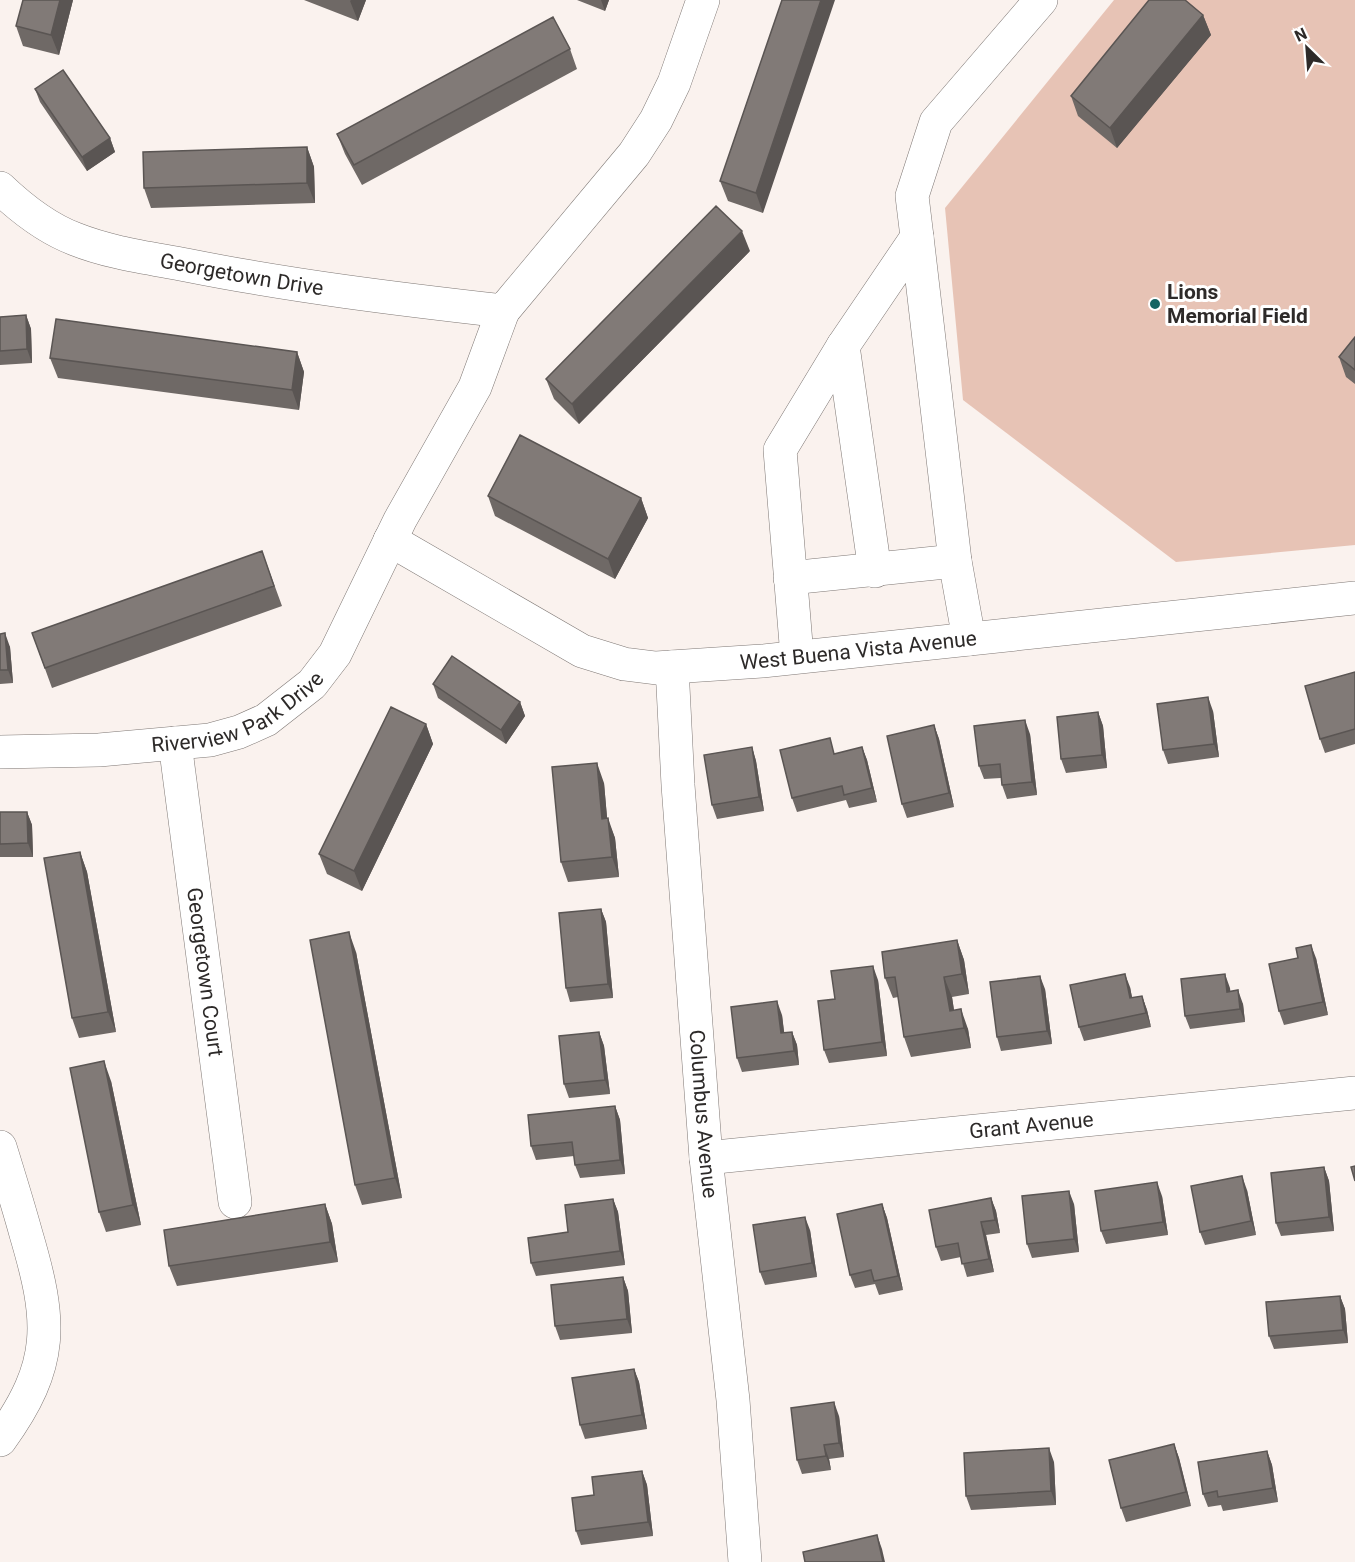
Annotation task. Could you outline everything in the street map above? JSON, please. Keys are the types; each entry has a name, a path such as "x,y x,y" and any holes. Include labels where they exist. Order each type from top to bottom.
{"street":[{"path":"390,540 475,387 503,311 634,154 656,120 674,83 703,0"},
{"path":"969,639 955,561 912,196 936,122 1041,0"},
{"name":"Georgetown Drive","path":"0,188 23,209 48,226 104,249 243,276 402,300 503,311"},
{"path":"797,656 780,450 843,346 916,237"},
{"path":"843,346 874,571"},
{"name":"West Buena Vista Avenue","path":"390,540 582,651 624,664 672,667 969,639 1355,598"},
{"name":"Riverview Park Drive","path":"0,752 99,750 210,740 239,732 266,720 312,684 336,654 390,540"},
{"path":"790,578 955,561"},
{"name":"Columbus Avenue","path":"672,667 678,785 706,1158 733,1400 745,1562"},
{"name":"Georgetown Court","path":"175,743 235,1202"},
{"name":"Grant Avenue","path":"706,1158 1355,1093"},
{"path":"0,1147 40,1281 45,1308 45,1335 41,1362 33,1388 21,1412 0,1440"}],"shaded area":[{"name":"Lions Memorial Field","path":"1114,0 1355,0 1355,545 1176,562 963,400 945,208"}],"building":[{"path":"23,0 60,0 51,35 16,26"},
{"path":"782,0 821,0 756,193 720,181"},
{"path":"1149,0 1185,0 1203,15 1110,128 1071,96"},
{"path":"553,17 570,49 354,165 337,134"},
{"path":"63,70 110,138 82,157 35,89"},
{"path":"307,147 307,183 144,188 143,152"},
{"path":"716,206 742,231 572,404 546,379"},
{"path":"26,315 27,349 0,351 0,317"},
{"path":"56,319 297,352 292,390 50,358"},
{"path":"1355,337 1355,370 1339,357"},
{"path":"520,435 641,498 608,559 488,496"},
{"path":"262,551 274,586 45,668 32,633"},
{"path":"5,633 8,670 0,670 0,634"},
{"path":"452,656 520,702 501,730 433,684"},
{"path":"1355,672 1355,729 1320,739 1305,686"},
{"path":"1208,697 1214,744 1163,750 1157,704"},
{"path":"391,707 426,724 354,871 319,854"},
{"path":"1098,712 1102,755 1061,759 1057,717"},
{"path":"1025,720 1032,782 1002,785 1000,764 979,766 974,726"},
{"path":"934,725 949,793 902,804 887,736"},
{"path":"830,738 834,754 862,747 872,788 844,795 842,786 792,798 780,750"},
{"path":"752,747 759,797 712,805 704,755"},
{"path":"597,763 602,819 608,818 612,857 561,862 552,767"},
{"path":"0,812 27,812 28,843 0,844"},
{"path":"80,852 108,1012 72,1018 44,858"},
{"path":"601,909 608,984 566,988 559,913"},
{"path":"349,932 395,1178 355,1185 310,940"},
{"path":"957,940 962,974 944,977 950,1011 961,1009 964,1028 904,1037 895,977 885,978 882,952"},
{"path":"1311,945 1323,1002 1279,1011 1269,964 1298,958 1296,948"},
{"path":"873,966 882,1042 824,1050 818,1001 835,999 831,971"},
{"path":"1125,974 1130,998 1142,996 1146,1013 1079,1027 1070,985"},
{"path":"1225,974 1227,992 1238,990 1240,1009 1185,1016 1181,979"},
{"path":"1040,976 1047,1031 997,1037 990,982"},
{"path":"777,1001 781,1033 792,1032 794,1051 737,1058 731,1007"},
{"path":"599,1032 605,1080 564,1084 559,1036"},
{"path":"104,1061 133,1205 99,1212 70,1068"},
{"path":"615,1106 620,1160 575,1165 572,1142 531,1146 528,1115"},
{"path":"1355,1166 1355,1181 1351,1167"},
{"path":"1324,1167 1329,1217 1276,1223 1271,1173"},
{"path":"1242,1176 1251,1221 1200,1232 1191,1186"},
{"path":"1157,1182 1163,1222 1101,1231 1095,1191"},
{"path":"1069,1191 1074,1239 1027,1244 1022,1196"},
{"path":"991,1198 995,1220 981,1222 989,1259 962,1264 958,1243 936,1247 929,1210"},
{"path":"613,1199 620,1251 531,1263 528,1238 568,1232 565,1205"},
{"path":"325,1204 330,1242 169,1266 164,1230"},
{"path":"882,1204 898,1276 874,1281 871,1270 850,1275 837,1214"},
{"path":"805,1217 812,1263 760,1272 753,1225"},
{"path":"623,1277 627,1319 555,1326 551,1285"},
{"path":"1340,1296 1343,1330 1269,1336 1266,1302"},
{"path":"634,1369 642,1415 580,1425 572,1378"},
{"path":"834,1402 839,1443 824,1445 826,1456 797,1460 791,1408"},
{"path":"1174,1444 1186,1492 1121,1508 1109,1460"},
{"path":"1049,1448 1051,1491 966,1496 964,1453"},
{"path":"1267,1451 1273,1488 1218,1497 1217,1491 1203,1494 1198,1462"},
{"path":"642,1471 648,1522 576,1531 572,1498 594,1495 592,1477"},
{"path":"877,1535 883,1562 805,1562 803,1552"}],"place":[{"name":"Lions Memorial Field","path":"1155,304"}]}
